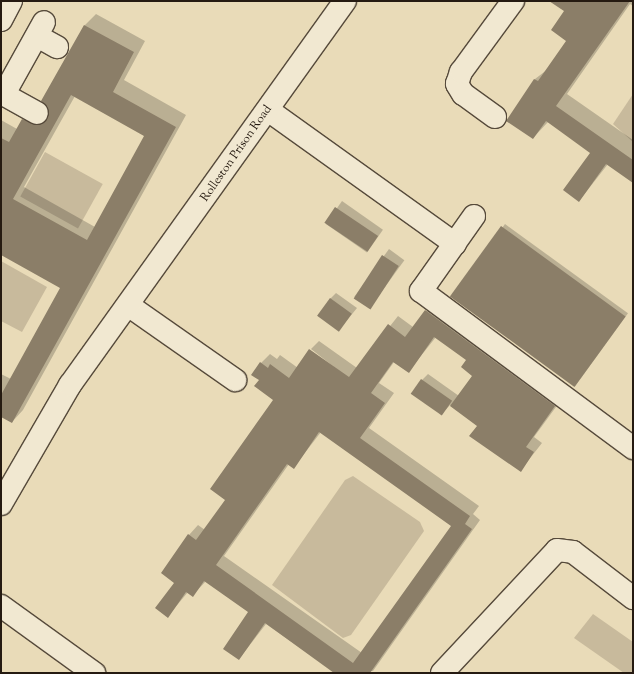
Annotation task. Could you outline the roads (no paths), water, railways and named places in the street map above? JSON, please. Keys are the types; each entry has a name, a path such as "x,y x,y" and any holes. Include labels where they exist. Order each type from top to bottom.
{"lane":[{"path":"1,20 11,1"},
{"name":"Rolleston Prison Road","path":"1,504 70,384 345,1"},
{"path":"495,117 463,94 457,84 461,72 513,1"},
{"path":"37,113 3,94 41,29 57,47"},
{"path":"268,110 455,244"},
{"path":"474,216 421,291 633,448"},
{"path":"128,305 235,380"},
{"path":"442,673 557,550 573,552 633,598"},
{"path":"1,606 94,673"}]}
